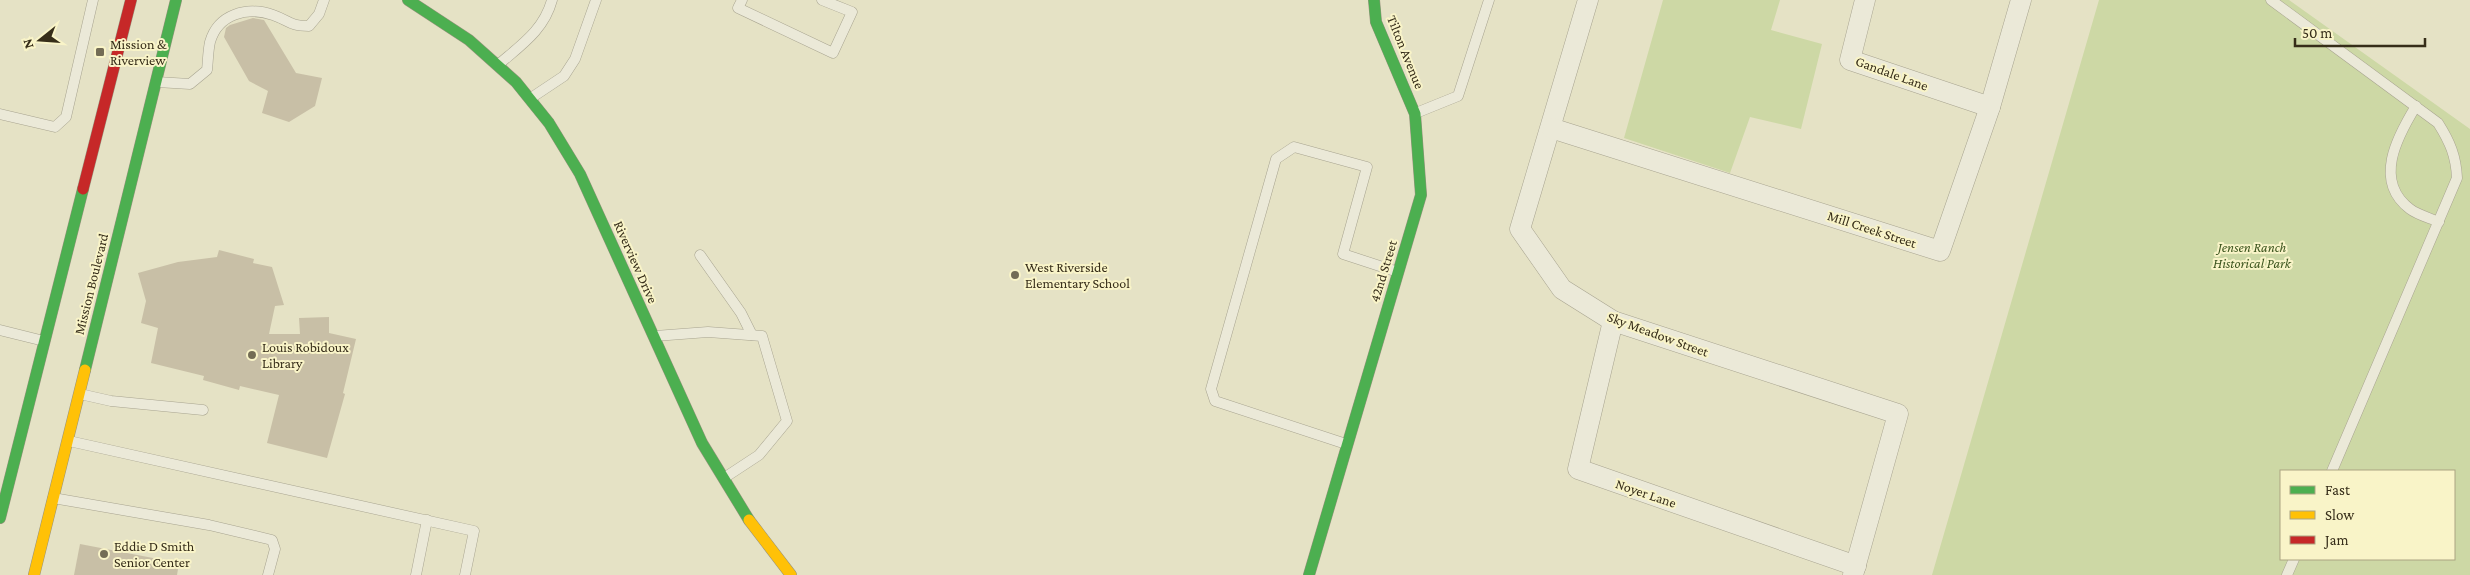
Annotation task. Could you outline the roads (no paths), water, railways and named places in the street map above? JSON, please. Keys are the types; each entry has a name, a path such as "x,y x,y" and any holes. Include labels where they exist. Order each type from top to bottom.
{"main road":[{"path":"0,518 131,0"},
{"name":"Mission Boulevard","path":"34,575 176,0"},
{"name":"Riverview Drive","path":"408,0 469,40 516,82 549,123 580,174 702,443 742,512 788,574"},
{"name":"Tilton Avenue","path":"1374,0 1376,22 1415,114"},
{"name":"42nd Street","path":"1309,575 1346,444 1421,195 1415,114"}],"street":[{"name":"Sky Meadow Street","path":"1588,0 1552,128 1520,229 1562,289 1613,322 1898,414 1855,571"},
{"name":"Gandale Lane","path":"1865,0 1850,60 1990,107"},
{"name":"Mill Creek Street","path":"1552,128 1940,251 1990,107 2021,0"},
{"name":"Noyer Lane","path":"1613,322 1578,469 1855,571"}],"lane":[{"path":"0,114 55,127 66,117 93,0"},
{"path":"156,82 190,84 207,70 210,42 221,22 246,10 273,15 292,26 309,26 319,14 324,0"},
{"path":"497,65 539,28 548,15 552,0"},
{"path":"530,99 564,76 575,59 596,0"},
{"path":"742,0 738,8 833,53 852,12 822,0"},
{"path":"1415,114 1458,96 1489,0"},
{"path":"2271,0 2438,123 2450,141 2456,158 2457,178 2332,470"},
{"path":"2416,106 2399,133 2390,161 2393,183 2399,197 2410,210 2439,222"},
{"path":"1346,444 1215,402 1211,389 1276,159 1294,147 1367,167 1343,254 1398,272"},
{"path":"700,255 741,313 752,335"},
{"path":"0,330 45,341"},
{"path":"654,336 708,332 762,336 787,421 759,455 723,479"},
{"path":"79,394 111,401 203,410"},
{"path":"68,441 474,531 465,575"},
{"path":"53,498 209,525 272,540 275,548 268,575"},
{"path":"416,575 427,520"},
{"path":"2287,575 2294,560"}],"place":[{"name":"Mission & Riverview","path":"100,52"},
{"name":"West Riverside Elementary School","path":"1015,275"},
{"name":"Louis Robidoux Library","path":"252,355"},
{"name":"Eddie D Smith Senior Center","path":"104,554"}],"park label":[{"name":"Jensen Ranch Historical Park","path":"2252,256"}]}
